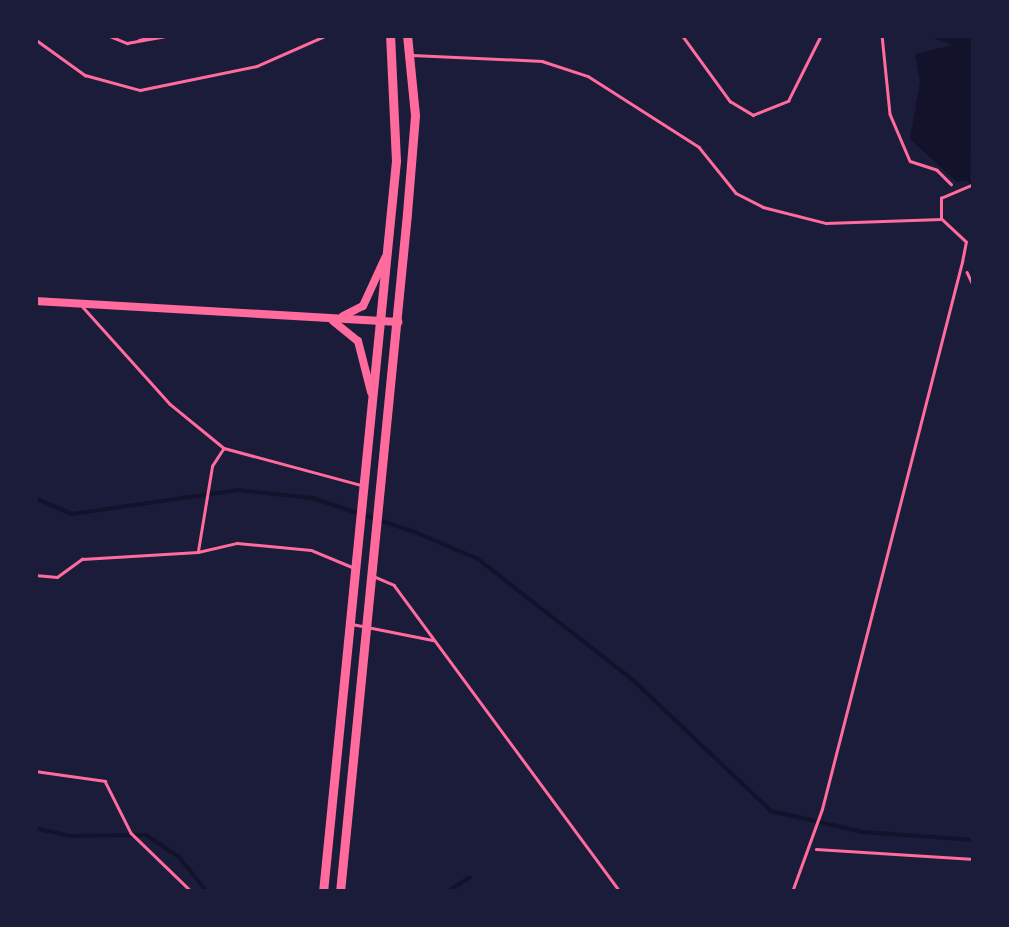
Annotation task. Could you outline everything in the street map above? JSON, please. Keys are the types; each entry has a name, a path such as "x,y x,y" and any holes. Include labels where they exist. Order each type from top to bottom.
{"main road":[{"path":"323,892 386,255 397,102 390,35"},
{"path":"340,892 415,116 407,35"}],"street":[{"path":"328,319 363,306 386,255"},
{"path":"35,301 398,322"},
{"path":"328,319 358,340 372,396"}],"lane":[{"path":"109,35 136,36"},
{"path":"109,35 127,43 172,35"},
{"path":"127,43 161,35"},
{"path":"410,55 542,61 588,76 699,147 736,194 763,207 826,223 941,219 966,242 822,810 792,892"},
{"path":"941,219 942,198 974,184"},
{"path":"82,306 170,404 224,448 362,486"},
{"path":"198,552 212,466 224,448"},
{"path":"35,575 57,577 82,560 198,552 237,542 311,550 394,585 620,892"},
{"path":"350,624 434,640"},
{"path":"35,771 105,781 131,834 192,892"}],"path":[{"path":"35,39 85,75 140,90 257,66 327,35"},
{"path":"682,35 730,101 753,115 788,100 821,35"},
{"path":"882,35 890,114 910,161 937,170 958,192"},
{"path":"962,262 974,287"},
{"path":"811,848 974,859"}],"shaded area":[{"path":"925,35 974,35 970,180 957,182 910,139 920,81 915,54 953,45"}],"waterway":[{"path":"970,180 974,190"},
{"path":"35,498 72,514 238,490 312,498 415,532 478,559 634,681 771,811 863,832 974,840"},
{"path":"35,828 69,836 146,835 179,857 207,892"},
{"path":"447,892 470,877"}]}
